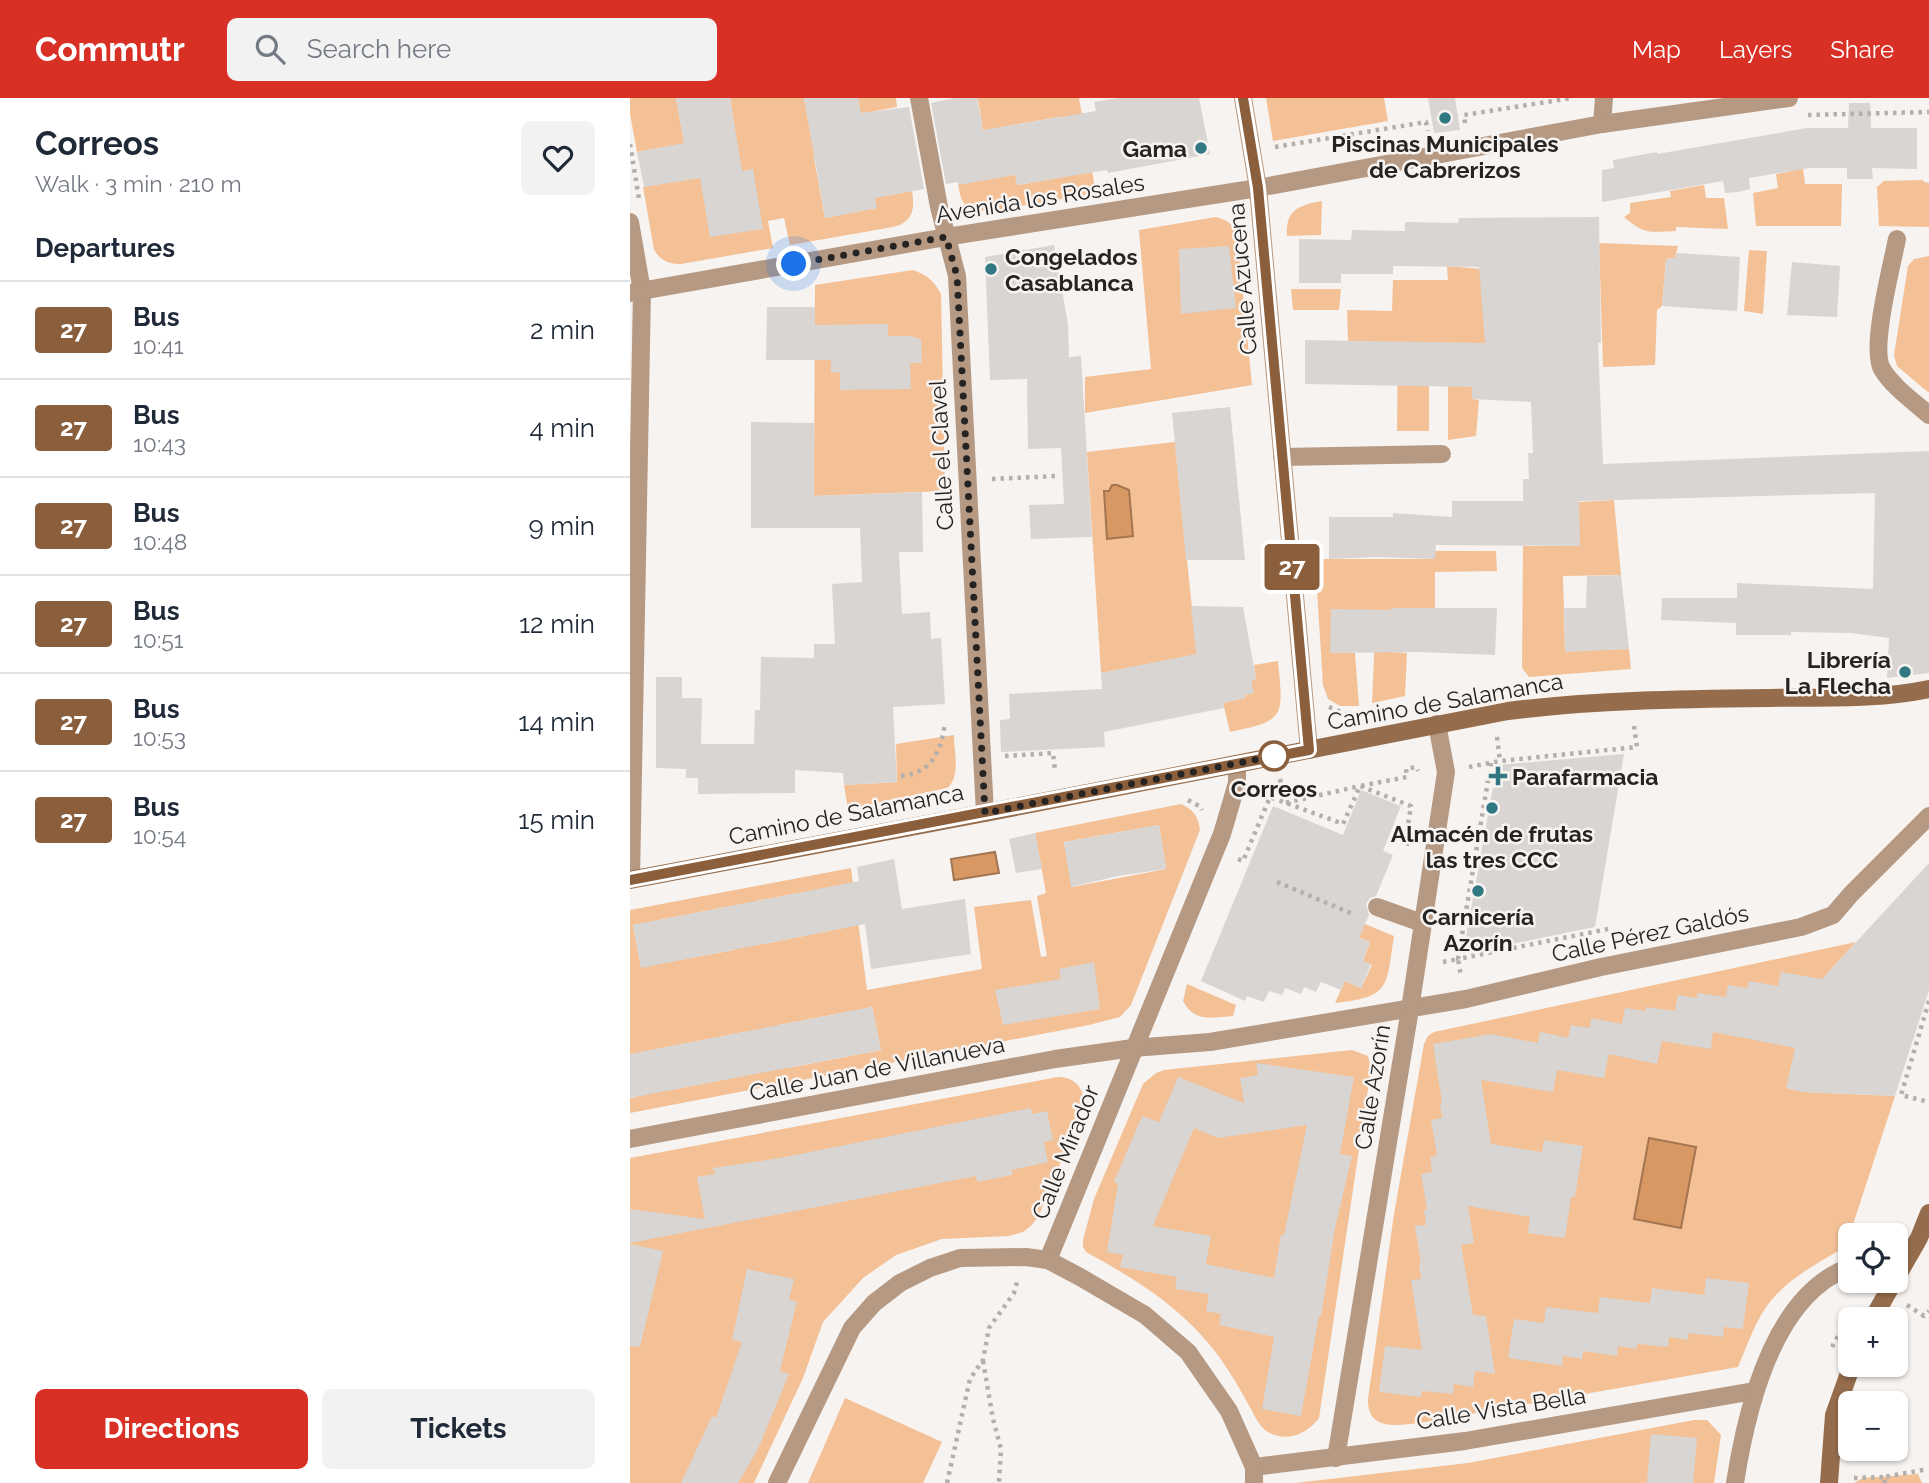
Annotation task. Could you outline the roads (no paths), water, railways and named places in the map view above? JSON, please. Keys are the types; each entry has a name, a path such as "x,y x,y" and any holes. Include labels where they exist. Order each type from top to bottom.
{"street":[{"name":"Calle el Clavel","path":"919,98 939,206 957,276 985,813"},
{"name":"Calle Azucena","path":"1243,98 1258,188 1309,750"},
{"path":"1602,124 1604,98"},
{"name":"Avenida los Rosales","path":"636,292 946,237 1258,188 1602,124 1789,98"},
{"path":"630,222 636,292 631,879"},
{"path":"1897,239 1883,303 1879,346 1881,367 1895,384 1929,415"},
{"path":"1282,457 1442,454"},
{"name":"Camino de Salamanca","path":"631,879 985,813 1437,723 1564,704 1902,694 1929,689"},
{"name":"Calle Azorín","path":"1336,1458 1446,772 1437,723"},
{"name":"Calle Mirador","path":"1048,1260 1222,834 1237,782 1237,764"},
{"name":"Calle Pérez Galdós","path":"1133,1048 1210,1042 1466,999 1601,967 1801,927 1833,915 1929,816"},
{"path":"1370,912 1422,923"},
{"name":"Calle Juan de Villanueva","path":"630,1139 1055,1059 1133,1048"},
{"path":"1908,1253 1929,1213"},
{"path":"777,1483 852,1328 874,1303 900,1283 930,1268 960,1258 1026,1257 1048,1260 1145,1315 1188,1352 1229,1411 1254,1475"},
{"path":"1735,1483 1741,1441 1755,1391 1777,1339 1794,1311 1828,1278 1838,1273"},
{"path":"1829,1483 1834,1415 1848,1377"},
{"name":"Calle Vista Bella","path":"1254,1475 1336,1458 1465,1441 1755,1391"}],"place":[{"name":"Piscinas Municipales de Cabrerizos","path":"1445,118"},
{"name":"Gama","path":"1201,148"},
{"name":"Congelados Casablanca","path":"991,269"},
{"name":"Librería La Flecha","path":"1905,672"},
{"name":"Correos","path":"1274,756"},
{"name":"Parafarmacia","path":"1498,776"},
{"name":"Almacén de frutas las tres CCC","path":"1492,808"},
{"name":"Carnicería Azorín","path":"1478,891"}]}
